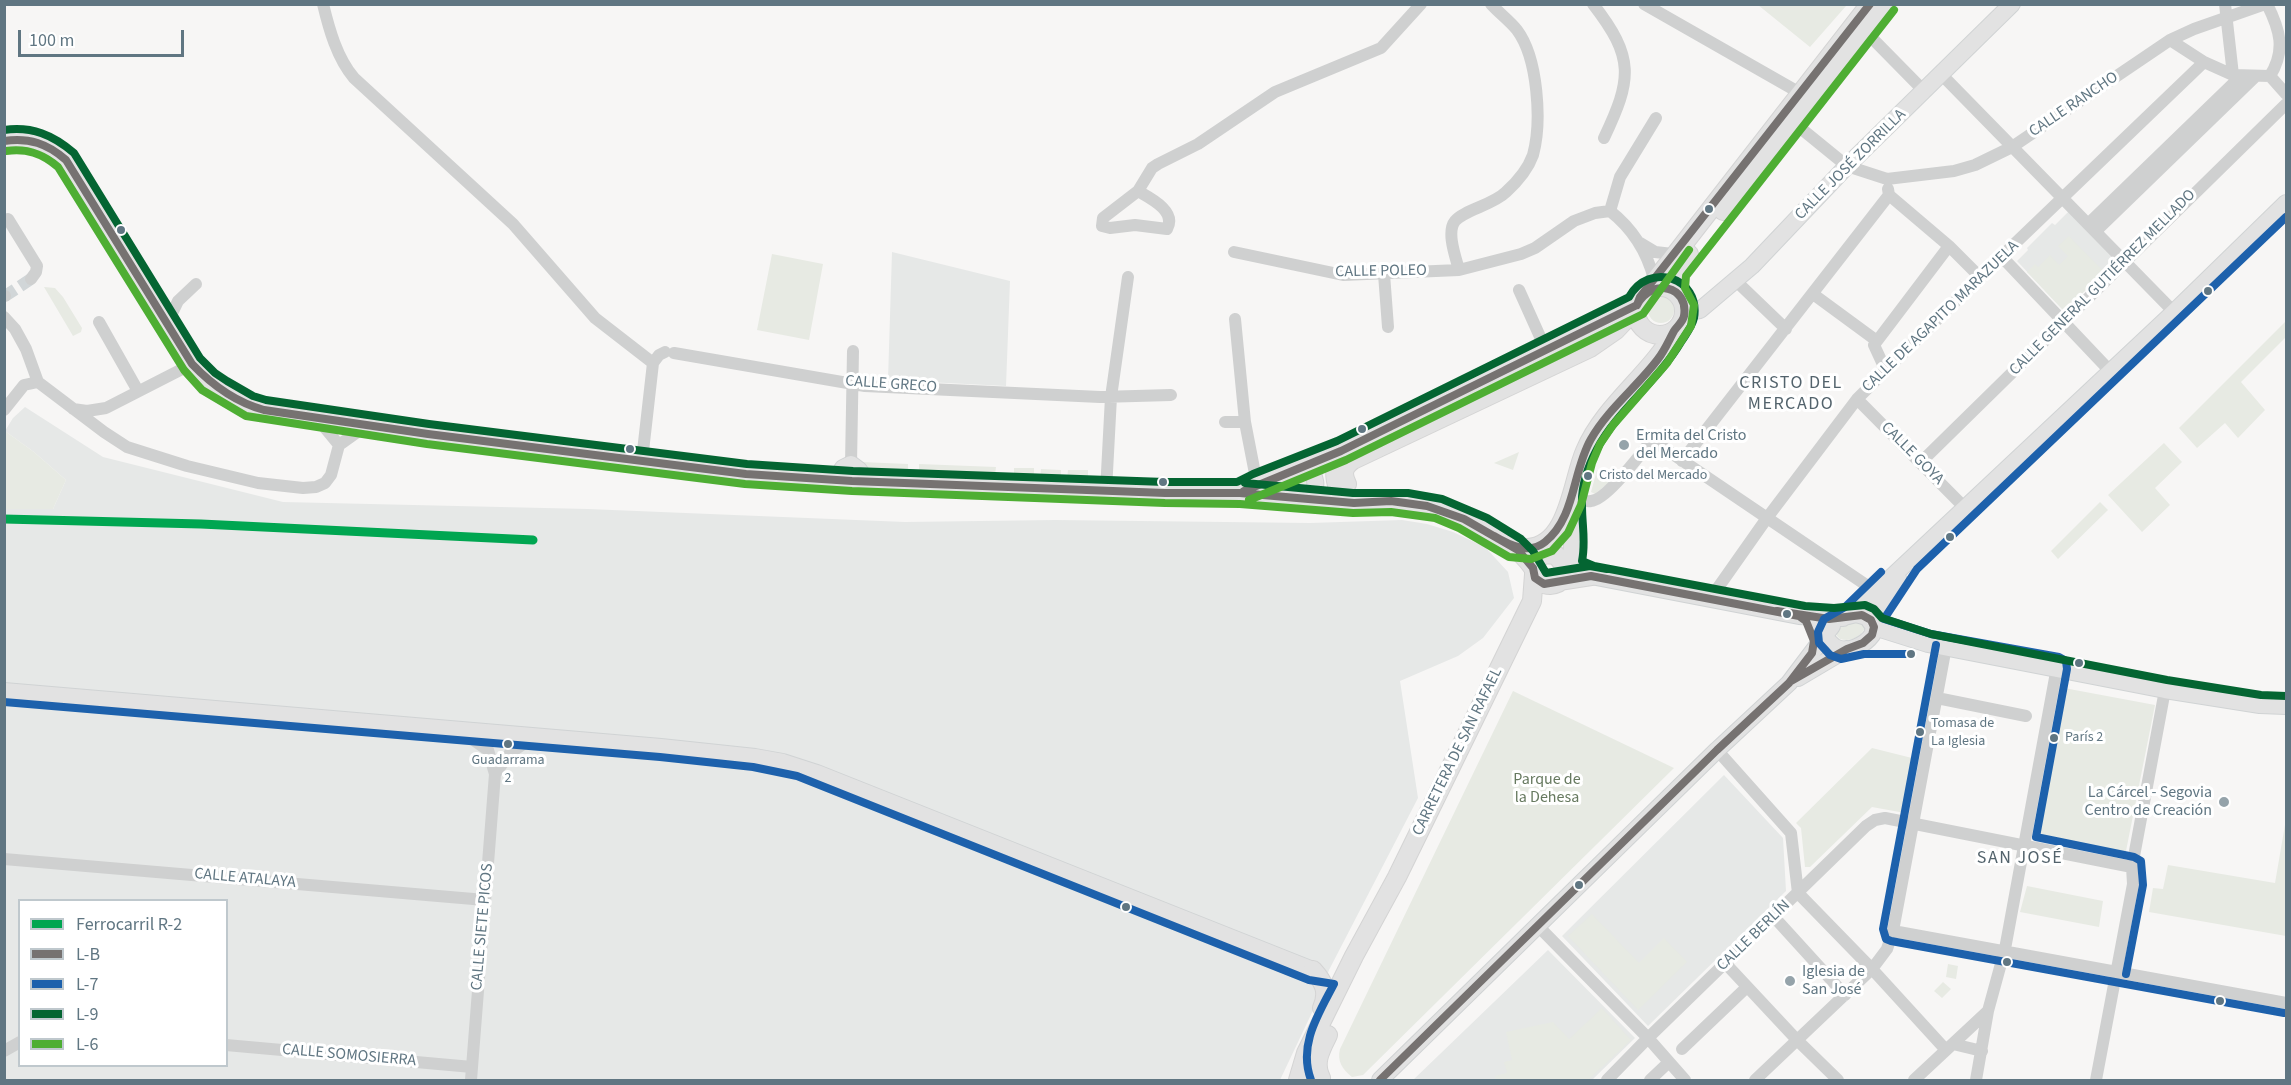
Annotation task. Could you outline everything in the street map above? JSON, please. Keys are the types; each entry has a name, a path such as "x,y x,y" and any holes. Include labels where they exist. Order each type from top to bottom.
{"main road":[{"path":"1870,4 1673,254 1625,321 1599,343 1347,464 1344,476 1350,490 1362,496 1445,511 1522,548 1540,545 1552,535 1562,522 1582,459 1591,439 1605,419 1659,357 1684,316 1673,281 1676,271 1886,4"},
{"name":"CALLE JOSÉ ZORRILLA","path":"1679,299 1693,311 1700,310 1739,284 1847,166 2012,4"},
{"path":"4,141 19,139 35,141 51,148 66,159 192,364 221,390 249,406 367,425 746,474 867,482 1106,491 1240,493 1260,490 1307,499 1354,502 1391,501"},
{"path":"1380,1079 1717,750 1789,683 1836,627 1879,596 1908,562 2111,372 2286,203"},
{"path":"1260,490 1304,466 1341,452 1546,350 1646,292 1659,287 1679,299"},
{"path":"1646,292 1638,320 1648,331 1662,335 1676,329"},
{"path":"1341,452 1335,463 1335,475 1342,493 1354,502"},
{"path":"835,480 840,471 851,464 859,470 867,482"},
{"path":"1304,466 1313,472 1316,479 1314,492 1307,499"},
{"path":"1562,572 1571,499"},
{"path":"1522,548 1524,555 1562,572 1710,598 1801,617 1836,627 1862,615 1872,624 1928,644 2057,667 2165,690 2260,705 2286,706"},
{"name":"CARRETERA DE SAN RAFAEL","path":"1317,1072 1329,972 1353,957 1384,904 1532,601 1562,572"},
{"path":"1789,683 1847,649 1863,643 1872,635 1872,624 1879,596"},
{"path":"1879,596 1883,619 1895,634"},
{"path":"1801,617 1836,627"},
{"path":"1801,617 1813,635 1812,653"},
{"path":"1836,627 1837,648 1847,649"},
{"path":"1863,643 1928,644"},
{"path":"4,691 454,728 743,755 800,766 1329,972 1322,980 1327,996 1310,1033 1317,1072"},
{"name":"CARRETERA DE SAN RAFAEL","path":"1317,1072 1320,1050 1356,975 1384,904"},
{"name":"CARRETERA DE SAN RAFAEL","path":"1299,1080 1317,1072"}],"street":[{"path":"323,4 329,28 347,69 354,78 513,224 596,318 653,363 642,460"},
{"path":"1138,191 1158,204 1169,216 1171,222 1167,229 1135,225 1110,228 1102,226 1102,218 1138,191 1152,168 1169,157 1198,144 1275,92 1381,48 1422,4"},
{"path":"1459,270 1451,233 1454,223 1459,218 1487,206 1505,194 1528,166 1535,143 1538,118 1528,55 1517,30 1491,4"},
{"path":"1593,4 1616,37 1625,66 1623,95 1604,138"},
{"path":"1644,4 1800,93"},
{"path":"2225,4 2239,79"},
{"path":"2262,6 2278,26 2281,43 2278,60 2270,76"},
{"name":"CALLE RANCHO","path":"1887,179 1964,169 2012,147 2170,40 2194,29 2262,6"},
{"path":"1865,31 1924,92"},
{"path":"2170,40 2204,63 2239,79 2270,76 2286,94"},
{"name":"CALLE DE AGAPITO MARAZUELA","path":"1710,598 1857,399 2204,63"},
{"path":"1942,75 2064,198 2095,224 2125,261 2174,312"},
{"path":"2095,224 2239,79"},
{"name":"CALLE GENERAL GUTIÉRREZ MELLADO","path":"1920,463 2286,104"},
{"path":"1646,292 1649,260 1639,242 1610,211 1620,177 1656,118"},
{"path":"1793,122 1847,166 1887,179 1889,195 1949,246 1980,278"},
{"path":"1683,461 1889,195"},
{"name":"CALLE POLEO","path":"1234,252 1335,275 1459,270 1521,254 1535,248 1574,221 1594,213 1610,211"},
{"path":"8,219 37,266 31,279"},
{"path":"1639,242 1655,252 1673,254"},
{"path":"1886,371 1874,345 1949,246"},
{"path":"2002,257 2111,372"},
{"path":"1384,274 1388,327"},
{"path":"1106,491 1111,397 1128,277"},
{"path":"167,324 178,301 196,284"},
{"path":"1739,284 1786,329"},
{"path":"1519,290 1546,350"},
{"path":"1813,294 1877,341"},
{"path":"4,317 15,329 26,350 38,382 127,447 187,466 258,483 308,488 321,485 328,480 333,469 344,421"},
{"path":"1235,320 1245,422 1260,490"},
{"path":"99,322 138,391"},
{"path":"851,464 853,351"},
{"name":"CALLE GRECO","path":"653,363 659,355 670,352 853,384 1111,397 1171,395"},
{"path":"72,408 87,411 106,408 192,364"},
{"path":"4,410 28,383 38,382"},
{"name":"CALLE GOYA","path":"1857,399 1966,509"},
{"path":"104,432 102,424 106,408"},
{"path":"316,417 339,443"},
{"path":"1225,422 1245,422"},
{"path":"339,443 367,425"},
{"path":"1571,499 1592,501 1602,496 1618,481 1652,440 1879,596"},
{"path":"1755,1080 1872,969 1887,950 1893,931 1946,647"},
{"path":"1976,1080 1988,1011 2005,950 2057,667"},
{"path":"2096,1080 2133,884 2132,867 2165,690"},
{"path":"1937,698 2026,716"},
{"name":"CALLE SIETE PICOS","path":"454,728 478,741 488,750 495,774 471,1080"},
{"path":"495,774 510,753 534,736"},
{"path":"1717,750 1791,832 1798,893 1949,1047 1982,1051"},
{"name":"CALLE BERLÍN","path":"1615,1078 1648,1038 1870,822 1885,818 2132,867"},
{"name":"CALLE ATALAYA","path":"4,859 485,900"},
{"path":"1774,917 1845,995"},
{"path":"1538,926 1686,1080"},
{"path":"1893,931 2286,1003"},
{"path":"1726,964 1838,1080"},
{"path":"1682,1049 1747,987"},
{"path":"1914,1080 1988,1011"},
{"path":"4,1051 18,1043"},
{"name":"CALLE SOMOSIERRA","path":"228,1045 472,1067"},
{"path":"1650,1080 1669,1062"}],"shaded area":[{"path":"2069,211 2116,261 2064,311 2017,261 2052,223 2055,225"},
{"path":"892,252 1010,281 1006,386 888,380"},
{"path":"25,407 103,457 283,502 588,509 905,522 1055,520 1310,523 1402,520 1427,524 1453,532 1485,547 1508,572 1514,598 1483,638 1458,656 1400,681 1418,798 1329,970 1317,1002 1280,1080 5,1080 5,509 53,509 66,480 5,431 13,418"},
{"path":"1724,775 1783,838 1786,891 1648,1026 1562,936"},
{"path":"1548,950 1635,1038 1592,1080 1413,1080"}],"green space":[{"path":"1758,5 1846,6 1810,47"},
{"path":"2069,236 2104,272 2064,311 2027,272 2035,264 2038,267 2050,255 2059,265 2068,256 2058,246"},
{"path":"772,254 823,264 809,340 757,330"},
{"path":"44,287 55,288 63,297 82,328 81,332 73,336"},
{"path":"1661,297 1670,301 1674,310 1670,319 1661,323 1652,319 1648,310 1652,301"},
{"path":"2286,321 2286,337 2241,382 2265,410 2238,438 2225,423 2197,448 2179,428"},
{"path":"5,431 66,480 53,509 5,509"},
{"path":"2164,443 2182,462 2155,488 2170,505 2142,532 2108,495"},
{"path":"1519,452 1513,470 1494,463"},
{"path":"861,462 908,464 908,473 873,472"},
{"path":"919,464 996,467 995,475 919,473"},
{"path":"1014,468 1034,468 1034,478 1014,478"},
{"path":"1041,469 1061,470 1061,479 1040,479"},
{"path":"1068,470 1088,470 1088,480 1067,480"},
{"path":"1597,470 1612,480 1595,494 1591,492"},
{"path":"1302,473 1309,480 1306,492 1270,491 1265,485"},
{"path":"2100,502 2108,510 2058,559 2051,551"},
{"path":"1861,622 1865,628 1854,638 1840,639 1837,632 1842,625"},
{"path":"2064,688 2155,705 2125,856 2036,838"},
{"name":"Parque de la Dehesa","path":"1513,691 1674,768 1363,1075 1352,1077 1341,1064 1340,1049"},
{"path":"1872,748 1916,759 1905,813 1872,807 1810,867 1805,867 1801,828 1796,823"},
{"path":"2286,819 2286,936 2149,912 2153,888 2163,889 2168,865 2275,883"},
{"path":"2027,886 2103,901 2099,927 2020,912"},
{"path":"1592,914 1639,963 1664,938 1687,962 1638,1010 1568,936"},
{"path":"1948,964 1958,966 1956,979 1946,977"},
{"path":"1943,982 1951,989 1942,998 1934,991"},
{"path":"1602,1008 1631,1040 1588,1080 1496,1080 1495,1076 1507,1073 1504,1062 1512,1060 1506,1032 1553,1022 1569,1039"}],"tunnel":[{"path":"5,296 31,279"}],"rail line":[{"name":"R-2","path":"4,519 201,524 533,540"}],"transit line":[{"name":"L-B","path":"1637,305 1640,297 1870,4"},
{"name":"L-6","path":"6,151 20,150 34,153 58,167 184,370 202,390 246,416 427,444 745,484 852,491 1240,504 1353,513 1391,512 1435,518 1459,528 1509,557 1531,559 1552,551 1568,533 1581,505 1592,463 1600,444 1613,425 1667,363 1691,326 1694,305 1685,288 1686,276 1894,10"},
{"name":"L-9","path":"4,130 24,129 42,133 74,153 200,358 215,373 253,396 266,400 429,424 747,464 853,471 1165,482 1237,482 1337,441 1629,297 1638,286 1649,279 1660,277 1672,279 1682,284 1690,292 1694,304 1694,318 1672,356 1615,422 1594,456 1583,491 1582,561 1594,566 1805,606 1834,608 1865,605 1874,609 1882,618 1931,634 2167,680 2261,695 2286,696"},
{"name":"L-B","path":"4,141 22,140 38,143 66,160 192,364 225,392 253,407 264,410 428,434 746,474 852,481 1165,493 1240,493 1354,503 1391,501 1427,506 1464,519 1518,550 1533,568 1535,578 1544,584 1591,576 1799,616 1806,621 1814,641 1812,653 1789,683 1717,750 1380,1080"},
{"name":"L-7","path":"2126,974 2143,885 2141,861 2134,857 2036,837 2067,669 2066,661 2059,657 1931,634 1884,619 1917,569 2286,217"},
{"name":"L-6","path":"1249,500 1346,460 1643,314 1689,250"},
{"name":"L-B","path":"1494,536 1506,543 1532,548 1545,542 1563,520 1591,439 1606,418 1658,359 1684,316 1681,298 1668,289 1660,288 1651,291 1637,305"},
{"name":"L-B","path":"1244,491 1341,451 1637,305"},
{"name":"L-9","path":"1245,483 1353,493 1408,493 1442,499 1487,518 1521,539 1533,551 1546,573 1590,566 1607,569"},
{"name":"L-7","path":"1881,572 1845,607 1824,619 1818,632 1819,643 1830,655 1841,659 1864,654 1912,654"},
{"name":"L-B","path":"1777,611 1829,619 1862,615 1871,620 1874,627 1872,635 1863,643 1847,649 1791,681"},
{"name":"L-7","path":"1936,645 1883,929 1886,939 2284,1013"},
{"name":"L-7","path":"4,702 660,757 753,767 797,776 1309,980 1334,984 1316,1019 1308,1042 1307,1055 1311,1080"}],"place":[{"name":"Ermita del Cristo del Mercado","path":"1624,445"},
{"name":"Cristo del Mercado","path":"1588,476"},
{"name":"Tomasa de La Iglesia","path":"1920,732"},
{"name":"París 2","path":"2054,738"},
{"name":"Guadarrama 2","path":"508,744"},
{"name":"La Cárcel - Segovia Centro de Creación","path":"2224,802"},
{"name":"Iglesia de San José","path":"1790,981"}],"district":[{"name":"CRISTO DEL MERCADO","path":"1791,394"},
{"name":"SAN JOSÉ","path":"2020,859"}]}
